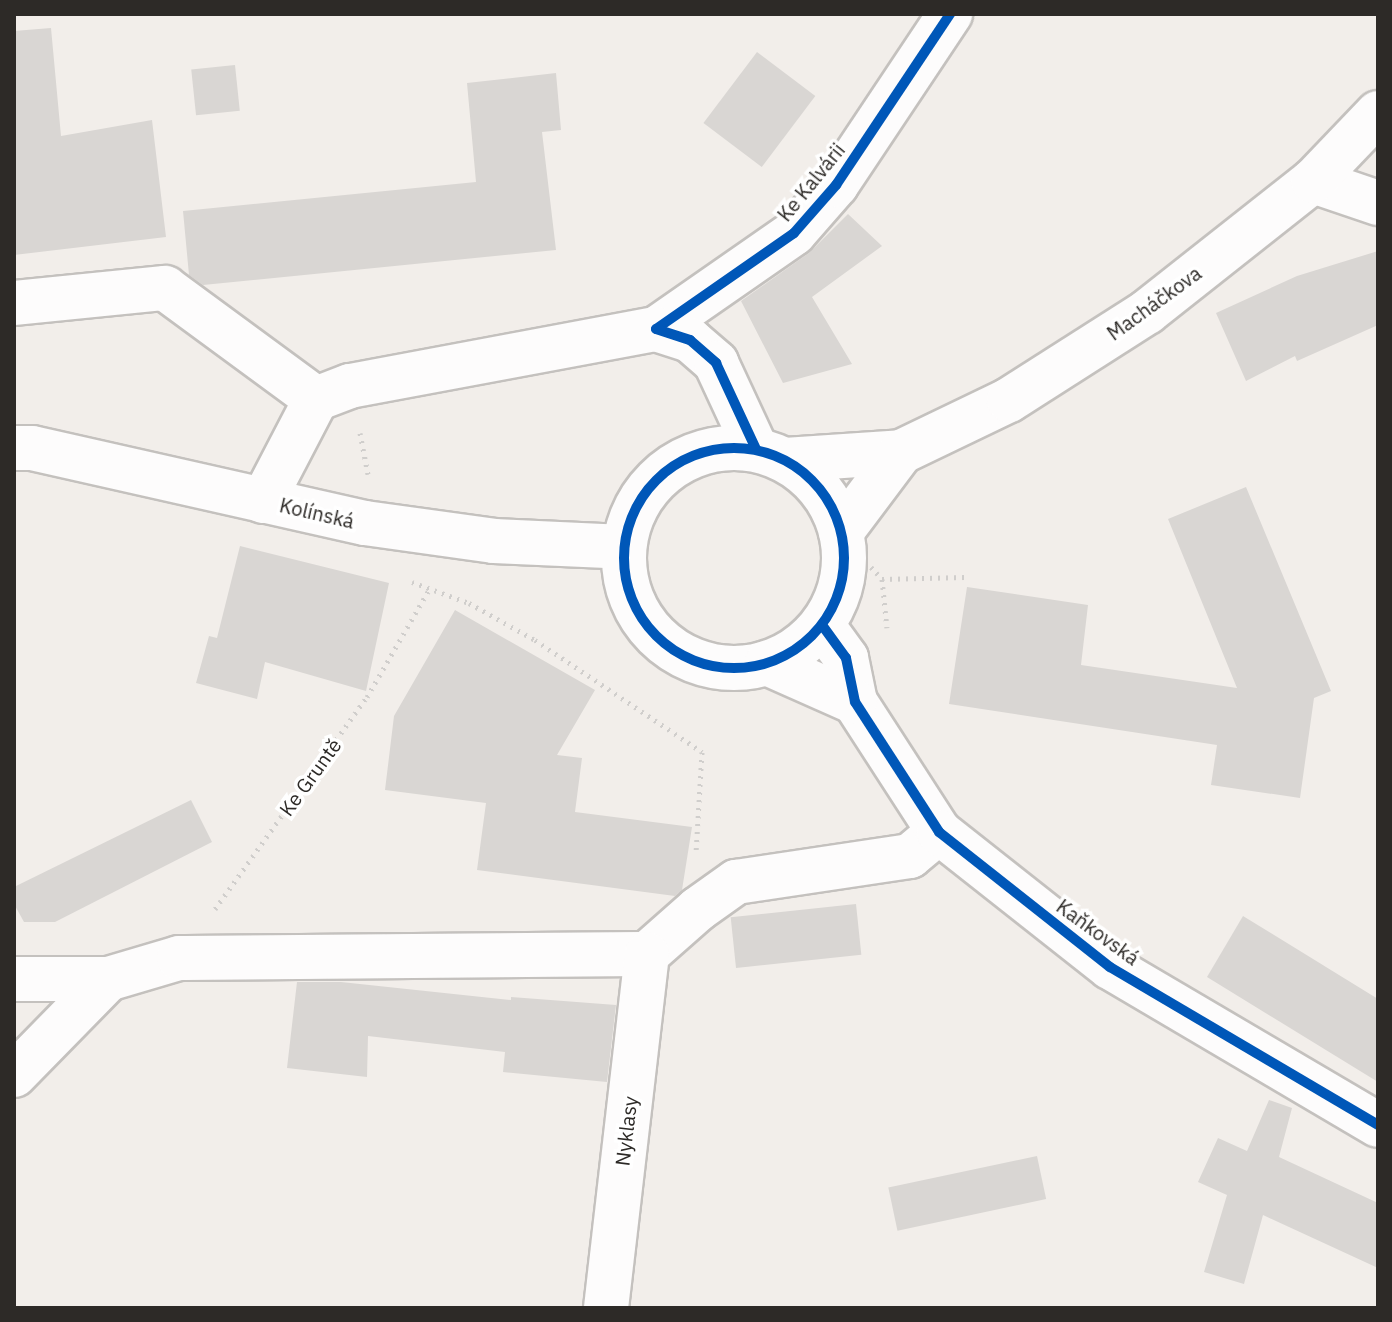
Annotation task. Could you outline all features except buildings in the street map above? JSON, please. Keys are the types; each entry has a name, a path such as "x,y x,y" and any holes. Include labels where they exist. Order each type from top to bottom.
{"street":[{"name":"Ke Kalvárii","path":"656,329 794,233 836,185 950,14"},
{"name":"Macháčkova","path":"901,452 1009,400 1147,312 1313,181 1378,113"},
{"path":"1313,181 1378,203"},
{"path":"14,303 165,288 333,392 656,329 690,340 716,363 770,455 810,478 830,503 841,532 844,564 837,596 822,625 798,648 767,663 731,668 696,661 665,643 641,617 627,583 624,547 631,517 647,491 669,469 695,454 725,448 770,455 901,452"},
{"path":"263,501 333,392"},
{"name":"Kolínská","path":"14,448 32,448 365,523 494,541 624,547"},
{"path":"841,532 901,452"},
{"path":"822,625 846,658 855,702"},
{"path":"767,663 855,702"},
{"name":"Kaňkovská","path":"855,702 939,832 1110,967 1378,1125"},
{"path":"14,979 108,979 179,958 647,954 698,909 736,882 910,856 939,832"},
{"name":"Nyklasy","path":"606,1308 647,954"},
{"path":"14,1075 108,979"}],"path":[{"path":"333,392 370,485 365,523"},
{"path":"882,579 965,577"}],"cycle path":[{"path":"656,329 794,233 836,185 950,14"},
{"path":"656,329 690,340 716,363 756,449"},
{"path":"734,448 776,457 795,467 811,481 825,497 835,516 844,558 835,600 825,619 811,635 795,649 776,659 734,668 692,659 673,649 657,635 643,619 633,600 624,558 633,516 643,497 657,481 673,467 692,457 734,448"},
{"path":"822,625 846,658 855,702 939,832 1110,967 1378,1125"}]}
